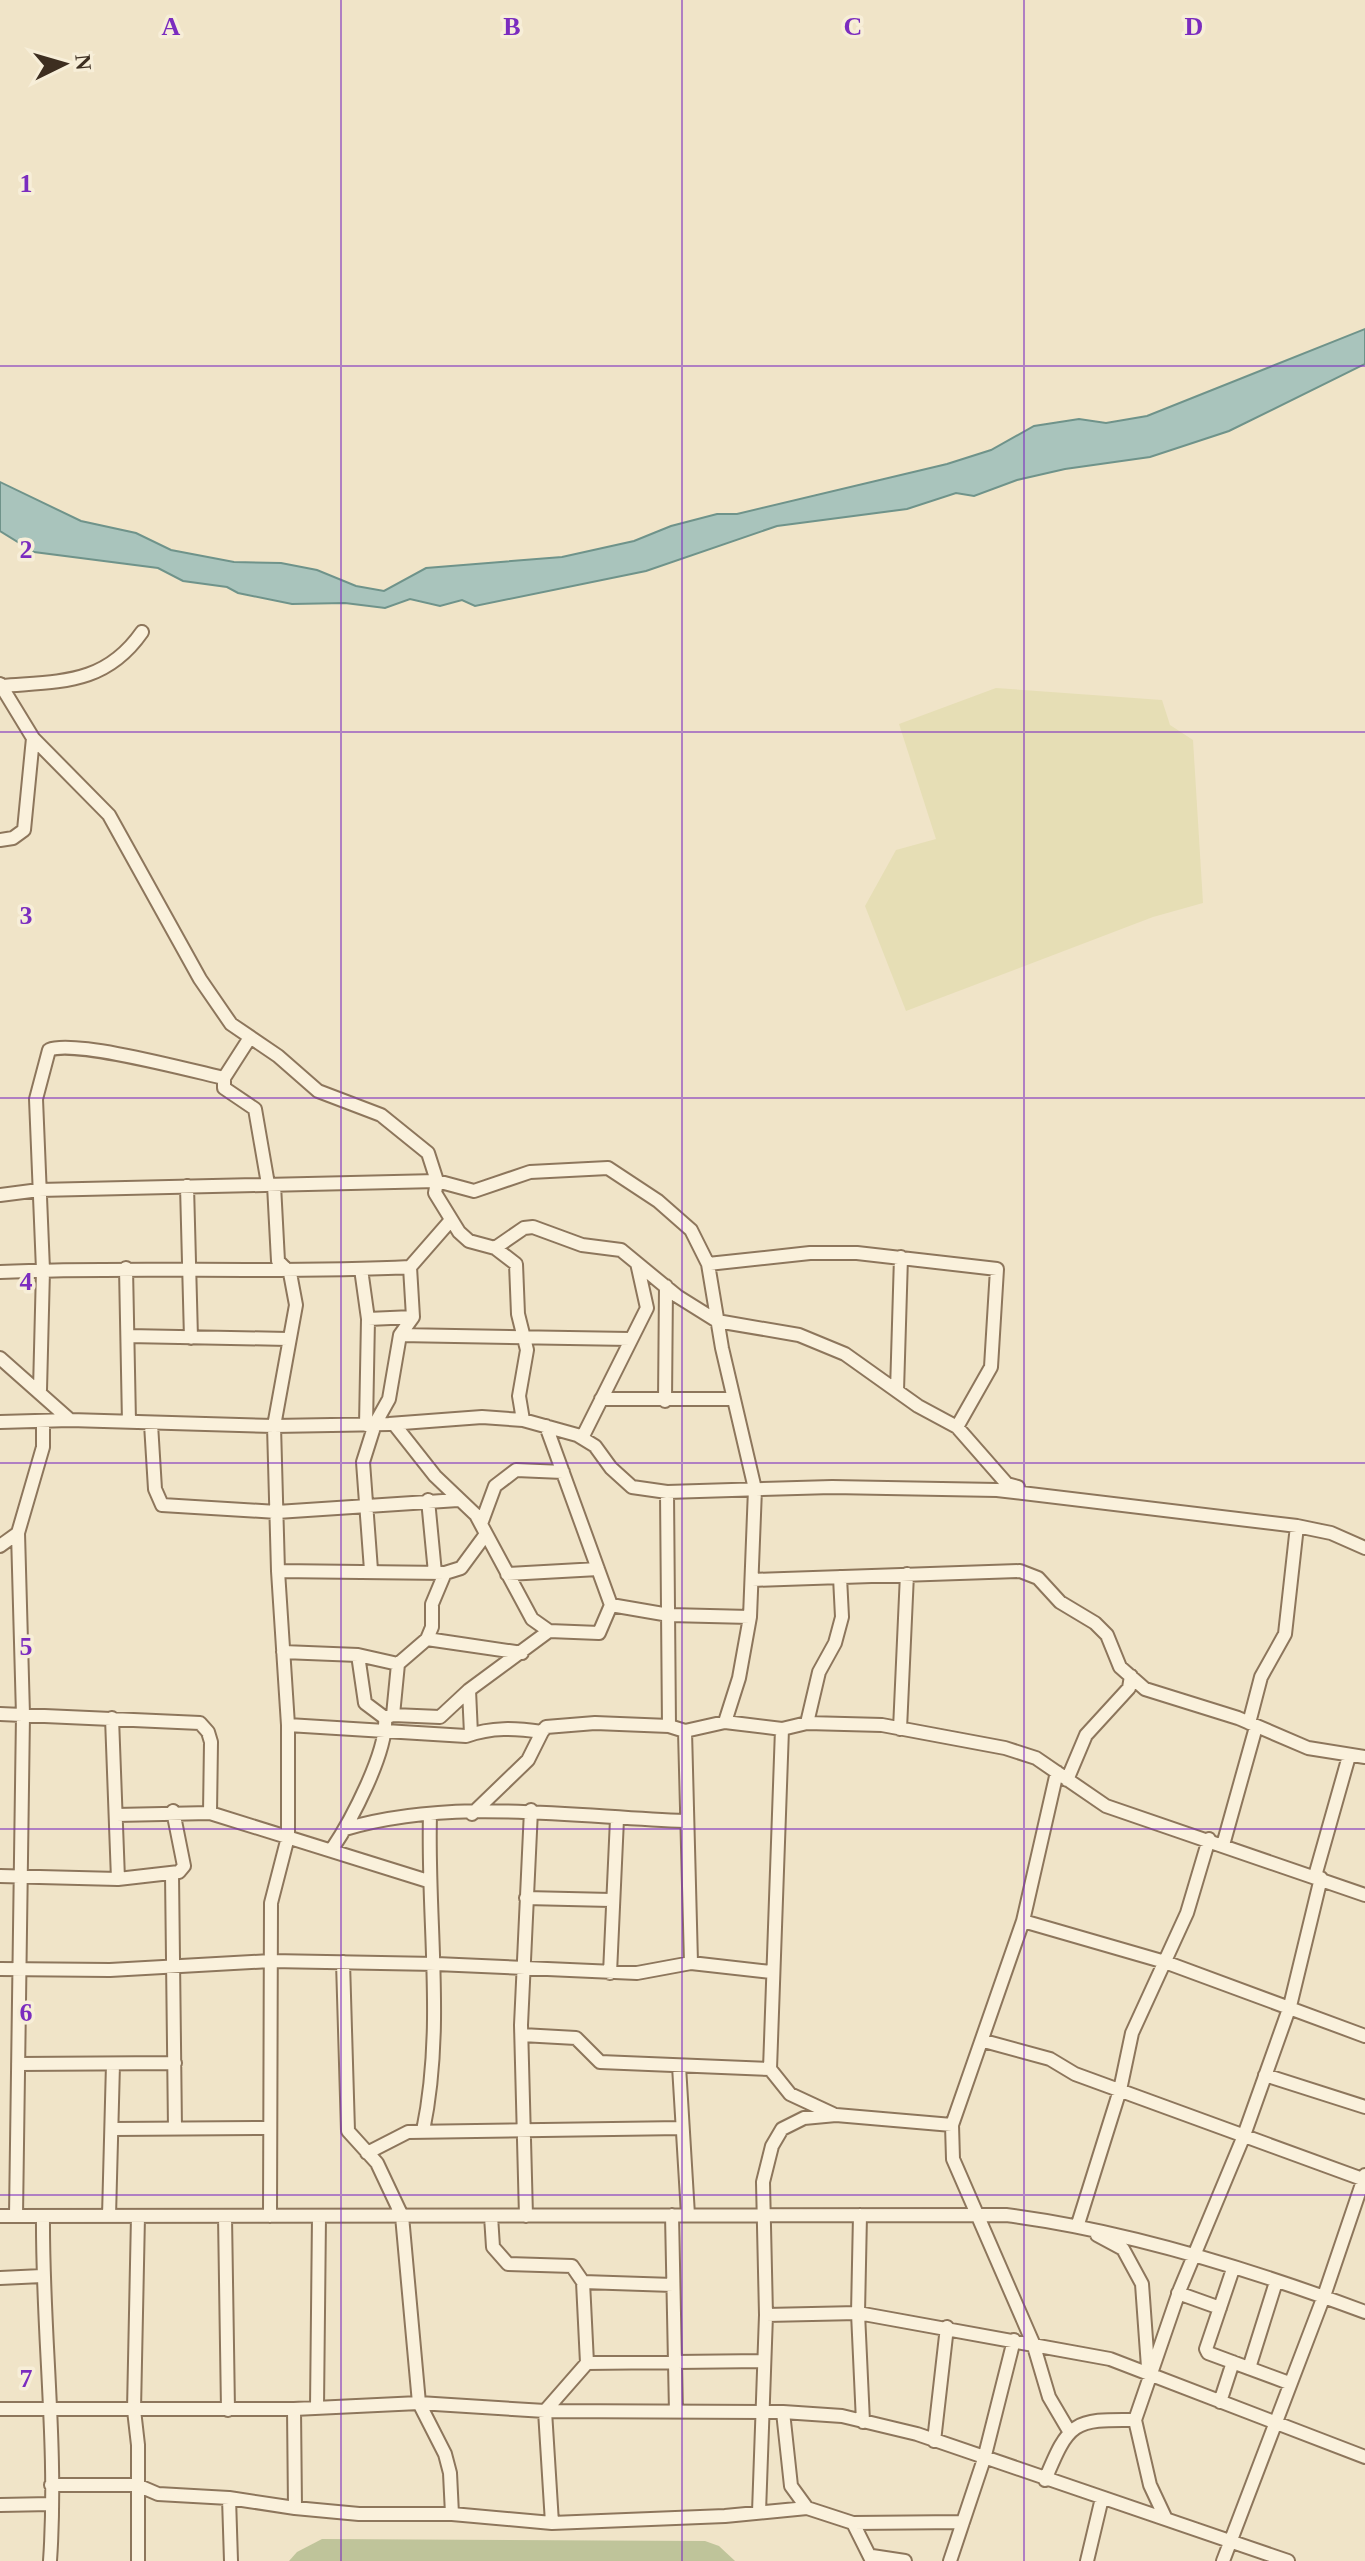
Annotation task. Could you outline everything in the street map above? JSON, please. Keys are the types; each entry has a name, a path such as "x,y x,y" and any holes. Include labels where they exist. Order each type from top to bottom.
{"street":[{"path":"142,632 120,659 97,673 64,680 1,685 33,738 109,815 200,979 231,1024 278,1056 318,1091 381,1115 428,1153 437,1181 435,1193 451,1220 469,1241 495,1248 516,1264 518,1314 525,1338 526,1364 519,1396 523,1420"},
{"path":"0,840 13,838 24,830 33,738"},
{"path":"249,1039 224,1078 226,1091 255,1109 271,1185 278,1261 290,1273 296,1305 274,1426 278,1571 288,1725 288,1837 271,1903 270,2216"},
{"path":"40,1390 43,1270 36,1099 49,1050 62,1047 130,1057 224,1078"},
{"path":"0,1195 39,1190 437,1181 474,1191 530,1172 608,1168 677,1216 691,1230 708,1264 717,1321 755,1489 750,1617 739,1678 725,1722"},
{"path":"187,1186 191,1338"},
{"path":"371,1425 389,1399 400,1335 413,1317 410,1267 451,1220"},
{"path":"495,1248 524,1228 533,1227 582,1245 621,1250 717,1321 799,1335 845,1354 897,1391 957,1427 1007,1484 1040,1494"},
{"path":"708,1264 810,1253 901,1257 997,1269 991,1367 957,1427"},
{"path":"897,1391 901,1257"},
{"path":"582,1438 647,1308 637,1263"},
{"path":"0,1272 189,1267 290,1273 410,1267"},
{"path":"126,1268 129,1422"},
{"path":"361,1269 368,1319 371,1425 363,1462 371,1570"},
{"path":"665,1401 666,1286"},
{"path":"368,1319 413,1317"},
{"path":"400,1335 630,1339"},
{"path":"128,1336 288,1339"},
{"path":"0,1358 40,1390 70,1420"},
{"path":"601,1399 734,1399"},
{"path":"0,1422 70,1420 274,1426 371,1425 482,1417 523,1420 582,1438 595,1446 611,1468 632,1487 667,1492 755,1489 997,1490 1297,1526 1331,1533 1365,1548"},
{"path":"16,2216 23,1715 18,1533 43,1447 43,1422"},
{"path":"151,1424 155,1489 162,1505 277,1512 458,1500"},
{"path":"394,1424 435,1476 476,1515 532,1619 549,1631 599,1633 611,1605 546,1426"},
{"path":"278,1571 440,1573 461,1568 483,1529 495,1486 516,1470 563,1472"},
{"path":"667,1492 669,1726"},
{"path":"332,1849 345,1829 388,1720 398,1664 427,1639 432,1627 432,1604 440,1573 428,1500"},
{"path":"1223,1845 1261,1677 1285,1634 1297,1526"},
{"path":"0,1546 18,1533"},
{"path":"507,1574 598,1569"},
{"path":"752,1580 1003,1570 1038,1578 1060,1602 1095,1623 1107,1635 1120,1667 1145,1689 1252,1725 1308,1748 1365,1757"},
{"path":"900,1729 907,1574"},
{"path":"807,1723 819,1672 835,1643 842,1617 840,1577"},
{"path":"611,1605 669,1615 750,1617"},
{"path":"288,1725 341,1730 388,1720 440,1717 469,1690 549,1631"},
{"path":"427,1639 522,1653"},
{"path":"283,1652 358,1655 398,1664"},
{"path":"358,1655 365,1703 388,1720 438,1734 471,1734 514,1728 542,1732"},
{"path":"1069,2431 1049,2397 1033,2343 953,2159 952,2125 984,2041 1023,1921 1062,1776 1086,1735 1129,1688 1131,1676"},
{"path":"469,1690 471,1734"},
{"path":"0,1714 193,1721 205,1727 211,1742 210,1813"},
{"path":"438,1734 440,1717"},
{"path":"112,1718 118,1879"},
{"path":"472,1814 528,1760 546,1727 595,1723 669,1726 685,1731 725,1722 782,1729 807,1723 900,1729 1005,1748 1036,1758 1106,1806 1365,1895"},
{"path":"782,1729 771,1972 770,2069 790,2094 836,2115"},
{"path":"685,1731 691,1963"},
{"path":"1165,2517 1150,2485 1135,2420 1178,2293 1243,2138 1290,2006 1349,1756"},
{"path":"345,1829 382,1818 531,1810 617,1819 685,1821"},
{"path":"526,2216 522,2035 531,1810"},
{"path":"116,1815 173,1811 210,1813 428,1881"},
{"path":"0,1876 118,1879 182,1871 184,1866 173,1811"},
{"path":"423,2131 436,2048 436,1964 428,1881 430,1815"},
{"path":"610,1973 617,1819"},
{"path":"1078,2224 1120,2090 1132,2033 1187,1913 1209,1839"},
{"path":"172,1874 175,2129"},
{"path":"526,1898 611,1900"},
{"path":"1023,1921 1165,1962 1365,2036"},
{"path":"0,1969 171,1967 271,1961 523,1967 610,1973 637,1973 691,1963 771,1972"},
{"path":"343,1962 348,2131 377,2163 402,2216 419,2403 445,2454 452,2514"},
{"path":"522,2035 576,2038 600,2062 770,2069"},
{"path":"984,2041 1050,2059 1075,2074 1243,2138 1309,2157 1365,2178 1324,2296 1223,2561"},
{"path":"18,2064 175,2063"},
{"path":"109,2216 113,2064"},
{"path":"679,2066 688,2215"},
{"path":"1265,2075 1365,2107"},
{"path":"759,2512 766,2315 763,2182 772,2146 782,2129 804,2118 836,2115 952,2125"},
{"path":"113,2129 269,2128"},
{"path":"367,2153 408,2132 682,2128"},
{"path":"672,2215 676,2412"},
{"path":"860,2215 858,2313 863,2422"},
{"path":"0,2216 1006,2215 1078,2224 1324,2296 1365,2312"},
{"path":"43,2216 42,2276 51,2410 50,2561"},
{"path":"138,2216 134,2410 138,2561"},
{"path":"225,2216 228,2410"},
{"path":"317,2408 319,2216"},
{"path":"491,2216 493,2247 508,2264 572,2266 583,2282 587,2363 545,2411 552,2523"},
{"path":"1078,2224 1123,2249 1142,2284 1148,2375"},
{"path":"1233,2269 1206,2349 1208,2353 1289,2383"},
{"path":"0,2278 42,2276"},
{"path":"583,2282 673,2285"},
{"path":"1249,2368 1276,2282"},
{"path":"1178,2293 1220,2308"},
{"path":"766,2315 858,2313 1110,2359 1365,2457"},
{"path":"934,2441 947,2327"},
{"path":"950,2561 984,2459 1014,2340"},
{"path":"587,2363 764,2361"},
{"path":"1220,2402 1233,2362"},
{"path":"0,2409 228,2410 419,2403 545,2411 783,2412 863,2422 934,2441 1288,2561"},
{"path":"294,2409 295,2508"},
{"path":"783,2412 791,2486 807,2508"},
{"path":"1045,2480 1069,2431 1091,2419 1135,2420"},
{"path":"51,2485 137,2485 158,2494 229,2498 359,2514 452,2514 552,2523 807,2508 853,2523 963,2522"},
{"path":"229,2498 231,2561"},
{"path":"1087,2561 1102,2498"},
{"path":"0,2505 51,2504"},
{"path":"853,2523 872,2558 905,2561"}],"shaded area":[{"path":"996,688 1162,700 1170,725 1193,740 1203,903 1153,917 906,1011 865,906 896,850 936,839 899,724"}],"green space":[{"path":"322,2539 705,2541 719,2546 735,2561 289,2561 297,2552"}],"water":[{"path":"1365,329 1365,364 1229,431 1150,457 1065,469 1017,480 974,496 956,493 907,509 777,526 646,571 475,606 462,600 440,606 410,599 385,608 345,603 292,604 238,593 227,587 183,581 158,568 34,552 0,531 0,482 81,521 136,533 171,550 234,562 281,563 317,570 356,586 384,591 426,568 562,557 634,541 671,526 717,514 737,514 947,464 991,450 1034,426 1079,419 1106,423 1147,416"}]}
